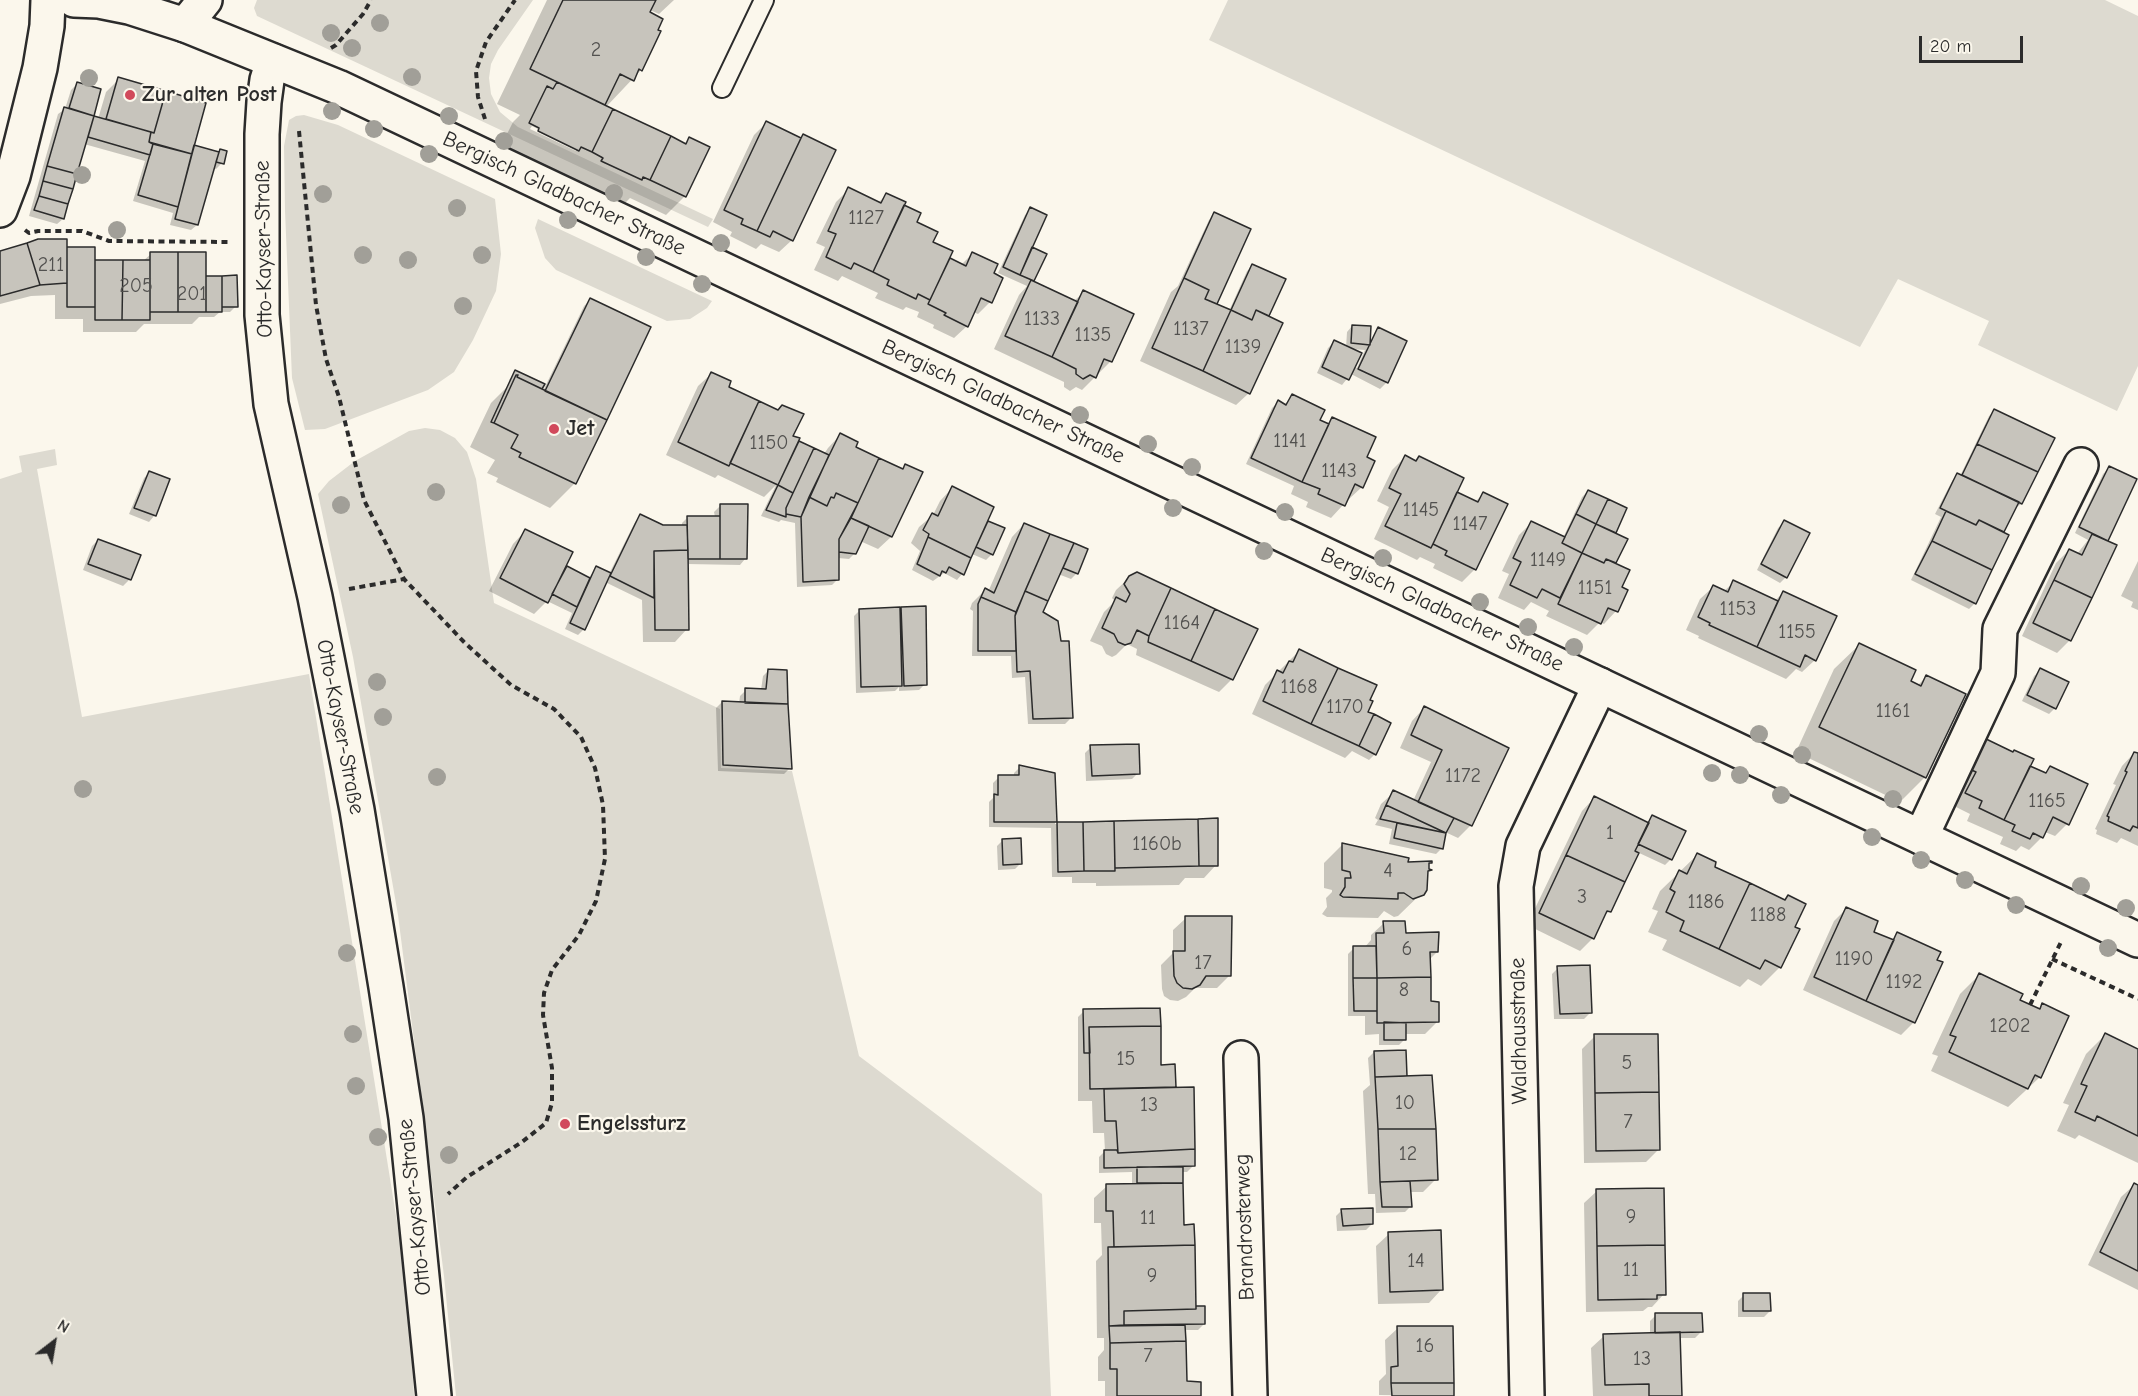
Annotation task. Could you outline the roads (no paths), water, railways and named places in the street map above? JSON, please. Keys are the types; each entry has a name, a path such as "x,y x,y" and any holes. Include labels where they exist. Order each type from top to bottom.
{"street":[{"path":"0,210 13,176 40,68 47,26 48,0"},
{"name":"Bergisch Gladbacher Straße","path":"74,0 195,12 273,61 473,150 2138,940"},
{"name":"Otto-Kayser-Straße","path":"273,61 264,102 262,243 262,315 271,404 315,597 357,810 406,1118 434,1396"},
{"path":"1921,837 1998,674 2000,629 2080,465"},
{"name":"Waldhausstraße","path":"1527,1396 1516,886 1523,846 1600,685"},
{"name":"Brandrosterweg","path":"1241,1058 1250,1396"}],"lane":[{"path":"722,88 764,0"}],"place":[{"name":"Zur alten Post","path":"130,95"},
{"name":"Jet","path":"554,429"},
{"name":"Engelssturz","path":"565,1124"}]}
